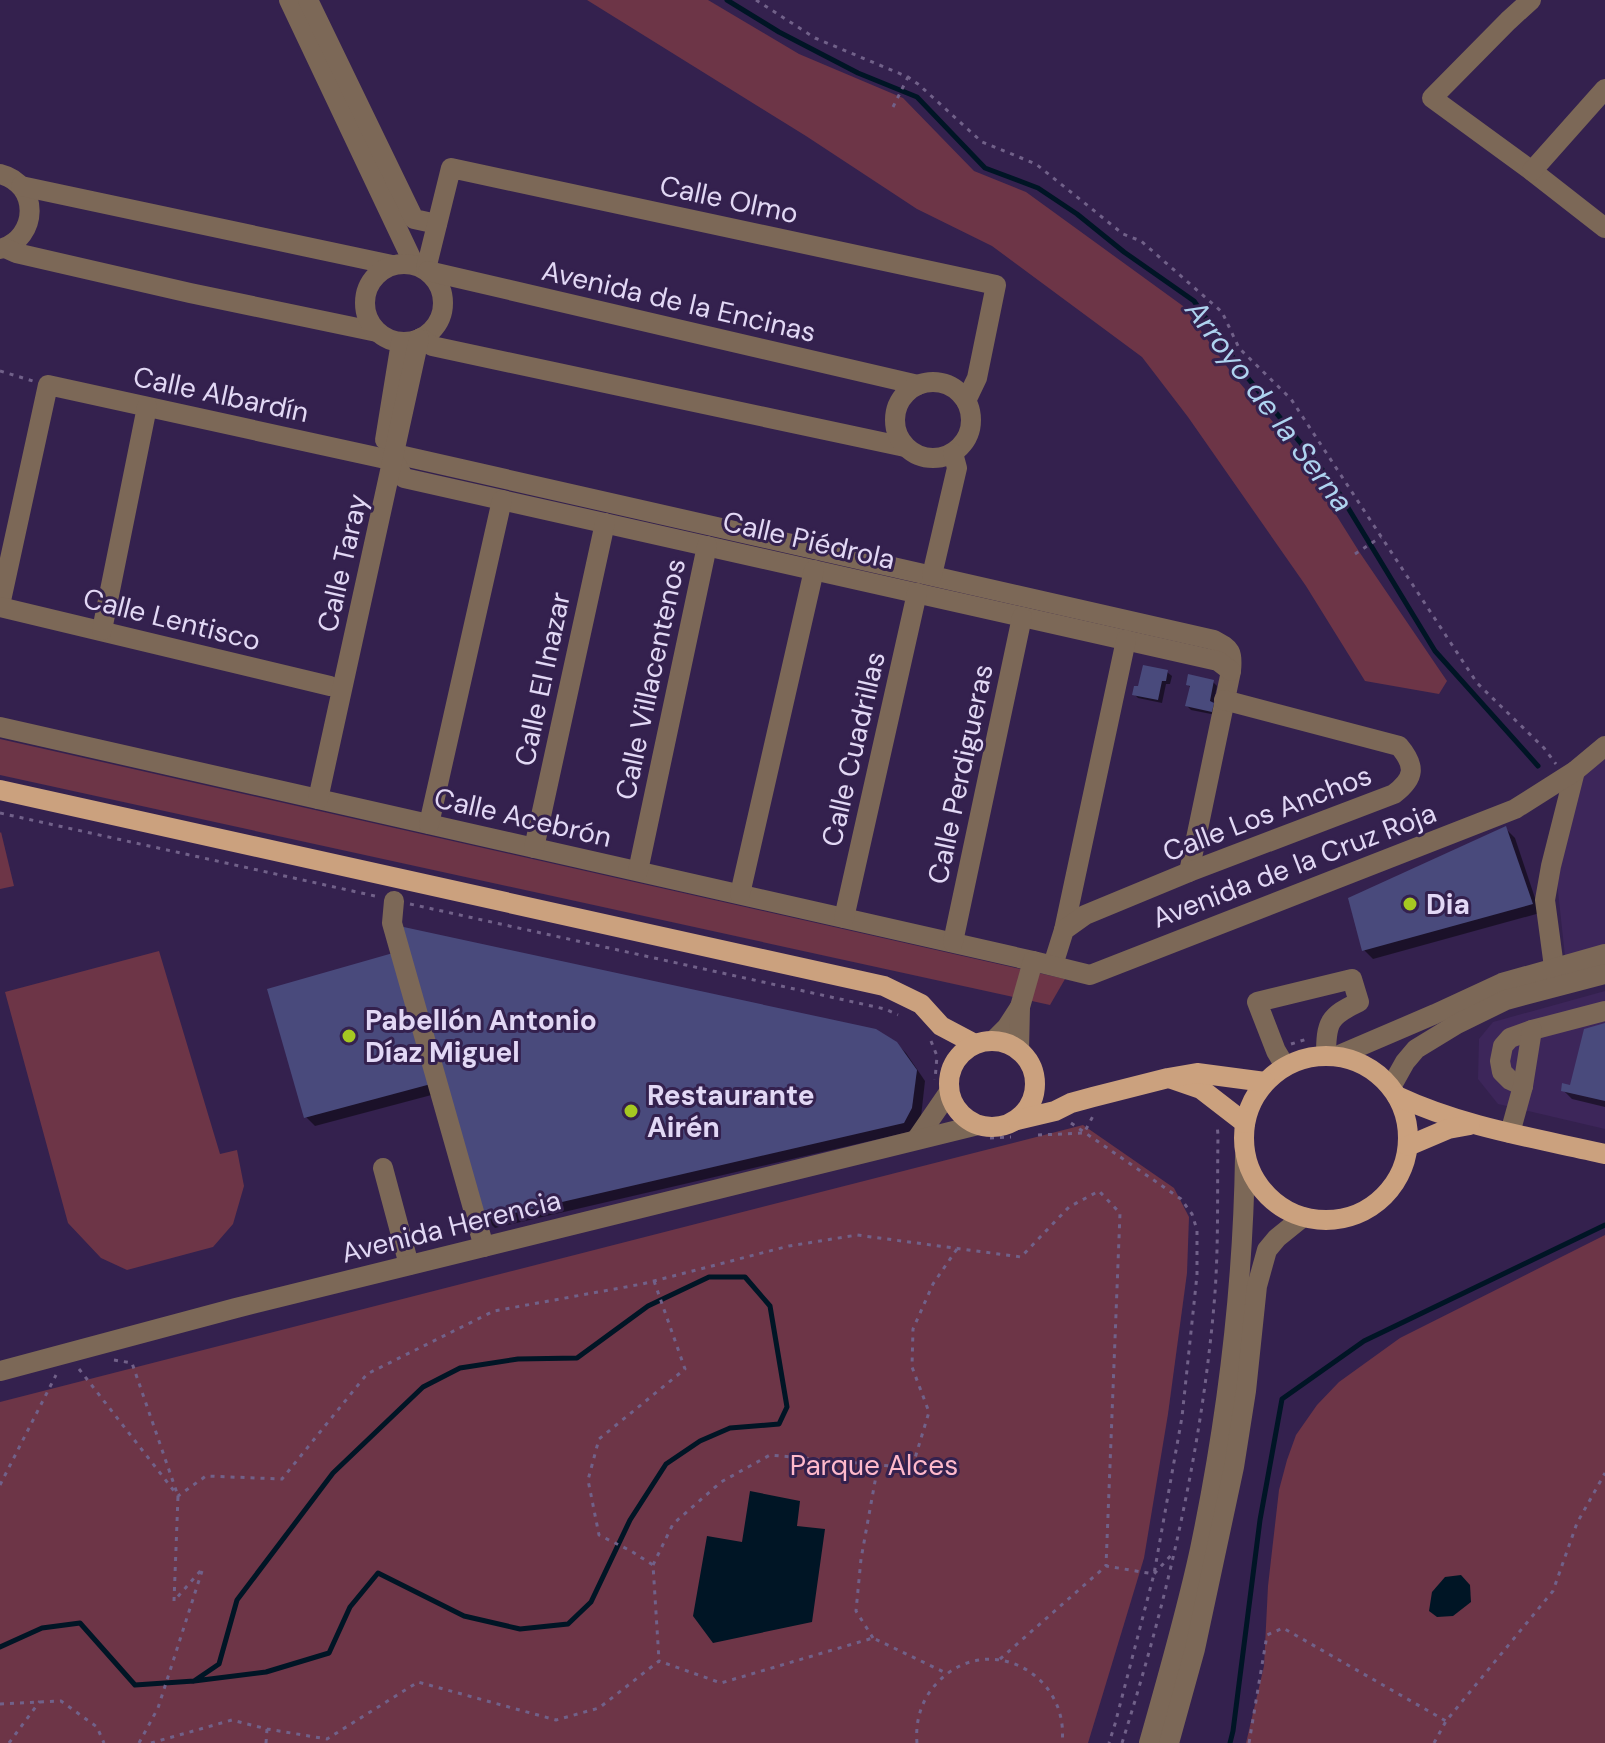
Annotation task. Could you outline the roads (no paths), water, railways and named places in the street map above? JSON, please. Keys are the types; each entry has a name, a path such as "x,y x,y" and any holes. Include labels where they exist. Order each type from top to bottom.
{"main road":[{"path":"0,790 884,986 921,1004 952,1067"},
{"path":"935,1031 984,1043 1007,1044 1019,1050 1034,1074 1035,1089 1019,1131"},
{"path":"984,1043 961,1053 942,1087 964,1118 981,1132 998,1127 1019,1131 1063,1107 1168,1078 1197,1073 1265,1082"},
{"path":"1331,1056 1352,1060 1380,1075 1394,1092 1406,1120 1408,1146 1402,1170 1389,1190 1372,1206 1350,1216 1327,1220 1303,1217 1273,1201 1251,1173 1243,1140 1249,1108 1265,1082 1298,1060 1331,1056"},
{"path":"1168,1078 1201,1089 1245,1123"},
{"path":"1035,1089 1063,1107"},
{"path":"1394,1092 1423,1108 1474,1125 1605,1154"},
{"path":"1408,1146 1448,1129 1474,1125"}],"street":[{"path":"289,0 423,268 438,281 444,298 442,315 433,330 414,340"},
{"path":"308,0 414,219 437,224 423,268"},
{"path":"1531,0 1432,98 1605,228"},
{"path":"1532,171 1605,89"},
{"name":"Calle Olmo","path":"437,224 451,168 996,285 977,378 966,401"},
{"path":"0,174 21,186 30,203 30,221 21,238 2,249"},
{"path":"21,186 392,265 423,268"},
{"path":"2,249 377,332 388,339 414,340 905,447 920,457 937,459 963,446 972,424 971,412 957,390 931,382 918,385 905,394 897,406 894,421 897,435 905,447"},
{"path":"377,332 366,314 365,294 375,276 392,265"},
{"name":"Avenida de la Encinas","path":"423,268 918,385"},
{"name":"Calle Taray","path":"312,798 414,340"},
{"name":"Calle Albardín","path":"0,606 48,385 932,575 1214,640 1227,647 1233,657 1231,671"},
{"path":"102,630 147,407"},
{"path":"932,575 957,468 953,453"},
{"name":"Calle Taray","path":"312,798 330,686 390,458"},
{"name":"Calle Piédrola","path":"390,458 404,478 1218,661 1231,671"},
{"path":"429,824 502,500"},
{"name":"Calle El Inazar","path":"534,848 605,523"},
{"name":"Calle Villacentenos","path":"638,871 707,546"},
{"path":"740,894 814,570"},
{"name":"Calle Cuadrillas","path":"844,918 917,593"},
{"name":"Calle Lentisco","path":"0,606 330,686"},
{"name":"Calle Perdigueras","path":"953,942 1022,617"},
{"path":"984,1043 1007,1027 1064,930 1126,640"},
{"path":"1189,872 1231,671"},
{"name":"Calle Los Anchos","path":"1064,930 1085,915 1394,794 1407,784 1411,763 1399,746 1224,700"},
{"name":"Calle Acebrón","path":"0,727 1043,963"},
{"name":"Avenida de la Cruz Roja","path":"1043,963 1090,975 1515,809 1570,774 1605,746"},
{"path":"1554,967 1545,900 1570,774"},
{"path":"394,901 392,923 484,1247"},
{"path":"1285,1066 1257,1002 1352,979 1359,1002 1338,1012 1330,1023 1326,1037 1331,1056 1504,992 1554,967 1605,954"},
{"path":"1394,1092 1416,1049 1504,992 1605,974"},
{"path":"1019,1050 1020,1007"},
{"path":"1510,1133 1523,1086 1502,1072 1500,1061 1503,1046 1510,1038 1532,1030 1604,1011"},
{"path":"916,1140 942,1087"},
{"name":"Avenida Herencia","path":"0,1371 236,1308 916,1140 981,1132"},
{"path":"1149,1743 1182,1626 1217,1458 1231,1366 1244,1236 1245,1157"},
{"path":"383,1168 409,1265"},
{"path":"1169,1743 1195,1649 1231,1483 1246,1391 1257,1286 1267,1250 1303,1217"}],"water":[{"path":"750,1491 800,1501 797,1526 825,1529 812,1622 713,1643 693,1616 707,1536 742,1542"},
{"path":"1461,1575 1470,1585 1471,1602 1453,1616 1437,1617 1429,1611 1432,1592 1445,1577"}],"waterway":[{"name":"Arroyo de la Serna","path":"727,0 779,32 858,73 917,97 985,168 1038,188 1194,301 1243,372 1333,483 1435,651 1538,766"},
{"path":"1230,1743 1260,1520 1282,1399 1364,1341 1605,1225"},
{"path":"0,1647 42,1628 80,1623 135,1685 194,1681 266,1672 329,1653 350,1607 378,1573 464,1616 520,1629 568,1624 591,1602 630,1520 666,1464 700,1441 730,1428 779,1424 787,1407 770,1306 745,1277 709,1277 648,1306 577,1358 518,1359 460,1368 423,1387 333,1473 237,1600 219,1664 194,1681"}],"place":[{"name":"Dia","path":"1410,904"},
{"name":"Pabellón Antonio Díaz Miguel","path":"349,1036"},
{"name":"Restaurante Airén","path":"631,1111"}],"park label":[{"name":"Parque Alces","path":"874,1465"}]}
